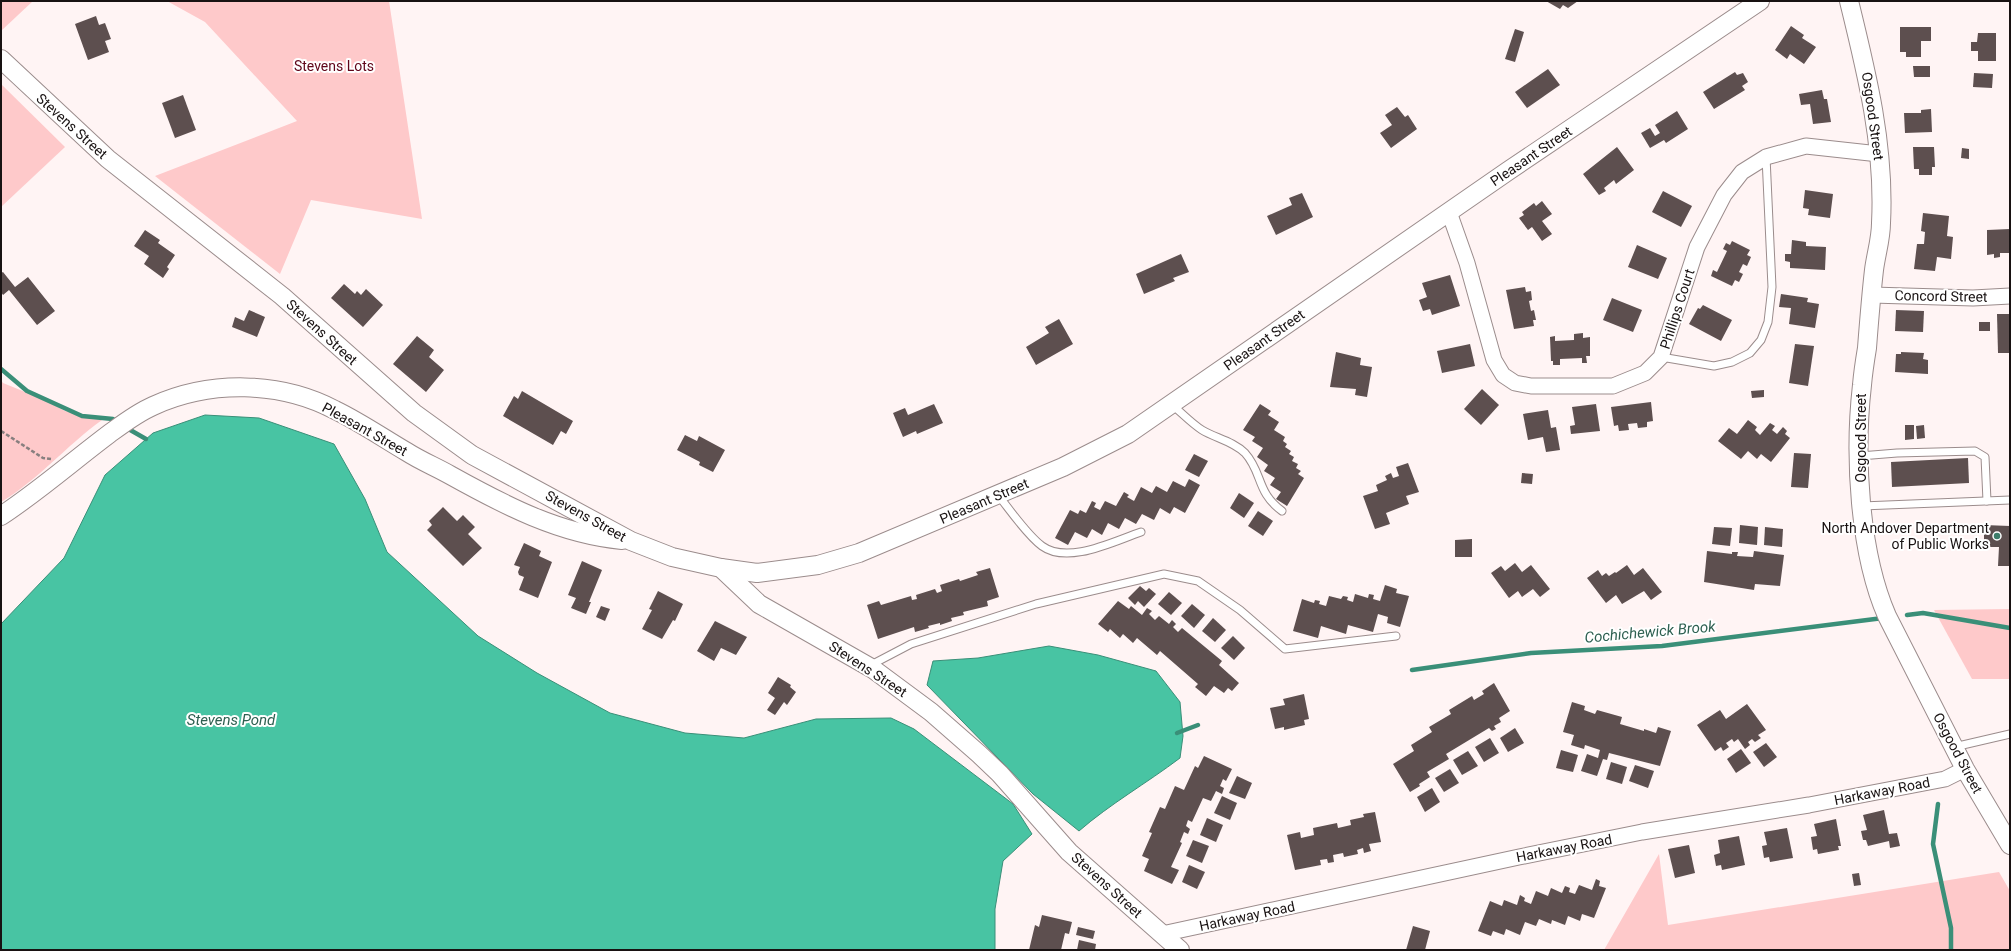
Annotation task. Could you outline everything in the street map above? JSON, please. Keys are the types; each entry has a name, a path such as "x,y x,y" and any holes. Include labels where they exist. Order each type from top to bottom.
{"street":[{"name":"Pleasant Street","path":"721,568 756,573 818,565 859,553 1063,467 1128,434 1449,212 1760,1"},
{"name":"Osgood Street","path":"1849,1 1863,54 1873,102 1879,154 1882,224 1862,385 1860,456 1862,506 1868,552 1875,583 1888,618 1954,748 1984,803 2010,845"},
{"name":"Stevens Street","path":"1,59 108,159 282,296 414,413 472,455 631,541 672,557 721,568 760,604 867,667 931,712 1000,774 1069,852 1180,950"},
{"name":"Phillips Court","path":"1449,212 1467,263 1494,360 1503,375 1516,383 1531,386 1612,386 1645,373 1661,357 1697,247 1724,195 1742,172 1766,157 1806,146 1879,154"},
{"name":"Concord Street","path":"1872,295 1973,298 2010,296"},
{"name":"Pleasant Street","path":"1,516 42,488 102,439 134,416 154,405 177,397 212,390 249,387 275,390 306,397 334,409 409,453 514,509 545,522 587,534 631,541"},
{"name":"Harkaway Road","path":"1162,934 1642,832 1810,805 1946,779 1965,768"}],"lane":[{"path":"1661,357 1714,366 1732,362 1750,353 1761,340 1768,322 1772,287 1766,157"},
{"path":"1171,404 1202,430 1231,443 1244,452 1255,467 1261,487 1272,503 1282,511"},
{"path":"1860,456 1898,453 1975,451 1985,457 1987,501"},
{"path":"998,495 1042,546 1054,552 1075,554 1141,532"},
{"path":"1862,506 2010,500"},
{"path":"867,667 911,644 1036,604 1164,574 1198,581 1240,610 1285,649 1396,636"},
{"path":"1954,748 2010,734"}],"path":[{"path":"1,431 43,458 73,462"}],"green space":[{"path":"1,1 33,1 1,31"},
{"name":"Stevens Lots","path":"167,1 389,1 422,219 311,200 280,274 155,176 297,121 205,22"},
{"path":"1,84 65,147 1,207"},
{"path":"1,380 3,383 40,398 65,411 102,420 27,484 1,502"},
{"path":"2010,609 2010,679 1972,679 1934,610"},
{"path":"1659,854 1668,925 1999,872 2010,891 2010,950 1604,950"}],"water":[{"name":"Stevens Pond","path":"205,415 259,418 334,444 365,499 387,552 478,636 537,673 610,713 685,733 744,738 816,719 891,718 914,729 1013,804 1032,834 1003,861 995,909 995,950 1,950 1,624 64,558 105,475 153,433"},
{"path":"1049,646 1098,655 1156,671 1180,702 1183,736 1180,758 1103,812 1079,831 1033,794 927,685 933,661 978,658"}],"building":[{"path":"1546,1 1578,1 1568,8 1563,5 1560,9"},
{"path":"96,16 99,25 105,23 111,39 105,41 109,52 88,60 75,24"},
{"path":"1791,26 1804,35 1802,38 1816,47 1804,64 1790,54 1787,59 1775,50"},
{"path":"1900,27 1931,27 1931,41 1921,41 1921,57 1906,57 1906,52 1900,52"},
{"path":"1515,29 1524,32 1515,62 1505,59"},
{"path":"1978,33 1996,33 1996,61 1978,61 1978,51 1971,51 1971,42 1977,42"},
{"path":"1913,66 1930,66 1930,77 1914,77"},
{"path":"1548,69 1560,85 1527,108 1515,92"},
{"path":"1735,72 1737,75 1743,73 1748,82 1742,86 1745,90 1714,109 1703,92"},
{"path":"1974,73 1993,74 1992,88 1973,87"},
{"path":"1822,90 1824,99 1827,99 1831,122 1813,124 1810,104 1801,105 1799,94"},
{"path":"183,95 196,130 175,138 162,103"},
{"path":"1397,107 1405,117 1408,115 1417,129 1391,148 1380,133 1392,125 1385,115"},
{"path":"1931,109 1932,132 1905,133 1904,113 1921,113 1921,110"},
{"path":"1677,111 1688,129 1666,143 1664,140 1650,148 1641,133 1650,128 1655,136 1660,133 1655,125"},
{"path":"1617,147 1634,170 1616,184 1614,180 1604,188 1606,191 1599,195 1583,174"},
{"path":"1913,147 1934,147 1935,167 1932,167 1932,175 1919,175 1919,169 1914,169"},
{"path":"1962,148 1969,149 1969,159 1961,158"},
{"path":"1805,190 1833,194 1830,218 1808,215 1809,209 1803,208"},
{"path":"1663,191 1692,206 1681,227 1652,212"},
{"path":"1302,193 1313,217 1276,235 1267,216 1292,205 1289,198"},
{"path":"1542,201 1552,214 1542,221 1552,234 1542,241 1532,227 1528,230 1519,218 1524,215 1522,212 1534,203 1536,206"},
{"path":"1923,213 1949,216 1947,236 1953,237 1951,259 1937,257 1935,271 1914,269 1917,244 1924,244 1925,232 1921,231"},
{"path":"2010,229 2010,253 2000,253 2000,257 1994,258 1994,254 1987,255 1987,230"},
{"path":"145,230 160,240 158,243 175,255 167,267 169,269 163,278 144,264 149,256 134,246"},
{"path":"1792,240 1806,242 1806,246 1826,247 1825,270 1790,268 1790,262 1785,261 1785,254 1791,254"},
{"path":"1732,241 1750,250 1747,255 1751,257 1747,266 1743,264 1739,272 1743,274 1739,282 1735,280 1732,286 1711,276 1713,270 1717,272 1727,251 1723,249 1726,243 1730,245"},
{"path":"1637,245 1667,258 1658,279 1628,267"},
{"path":"1181,254 1189,272 1173,278 1175,281 1144,294 1136,274"},
{"path":"3,272 15,287 28,277 55,311 37,325 9,290 3,295 1,292 1,273"},
{"path":"1450,275 1460,306 1432,315 1430,309 1423,311 1419,300 1427,297 1422,283"},
{"path":"344,284 355,294 357,291 361,295 366,289 383,305 363,327 331,298"},
{"path":"1525,287 1526,292 1531,291 1532,300 1529,301 1531,311 1534,310 1536,320 1533,320 1534,326 1514,329 1506,290"},
{"path":"1781,294 1808,298 1807,302 1819,304 1815,328 1789,324 1791,308 1779,307"},
{"path":"1612,298 1642,310 1633,332 1603,320"},
{"path":"1703,305 1732,320 1721,341 1689,324 1698,308 1700,309"},
{"path":"249,310 265,317 257,337 232,327 235,317 244,321"},
{"path":"1896,310 1924,311 1923,332 1895,331"},
{"path":"1997,314 2010,314 2010,353 1998,353"},
{"path":"1059,319 1073,344 1036,365 1026,347 1049,333 1045,327"},
{"path":"1979,322 1990,322 1990,331 1979,331"},
{"path":"1583,333 1583,338 1590,337 1590,356 1586,356 1587,363 1582,363 1582,358 1560,359 1560,365 1553,365 1553,361 1551,361 1550,337 1555,336 1555,341 1574,340 1574,334"},
{"path":"417,336 434,350 429,357 444,370 426,392 393,364"},
{"path":"1470,344 1475,366 1442,373 1437,351"},
{"path":"1795,344 1814,346 1808,386 1789,383"},
{"path":"1336,352 1361,358 1360,365 1372,367 1367,397 1355,395 1356,389 1330,387"},
{"path":"1901,352 1924,353 1923,359 1928,360 1928,374 1895,372 1896,354 1901,354"},
{"path":"1482,389 1499,405 1481,425 1464,409"},
{"path":"1764,390 1764,397 1752,398 1751,391"},
{"path":"522,391 573,421 566,434 561,431 553,445 503,416 514,396 518,399"},
{"path":"1651,402 1653,421 1647,422 1647,427 1638,428 1637,423 1628,424 1629,430 1619,431 1618,425 1614,426 1611,407"},
{"path":"934,404 943,423 917,434 916,431 903,437 893,413 905,408 908,415"},
{"path":"1260,404 1271,411 1268,415 1279,422 1274,430 1285,437 1283,441 1287,444 1285,447 1291,451 1289,454 1294,457 1292,461 1298,464 1296,468 1301,471 1298,474 1304,478 1287,506 1276,499 1281,492 1270,485 1275,478 1264,471 1268,465 1257,457 1263,448 1252,441 1255,437 1243,430"},
{"path":"1596,404 1600,431 1571,434 1570,426 1575,425 1572,407"},
{"path":"1548,410 1551,428 1556,427 1560,450 1546,452 1543,437 1528,440 1523,414"},
{"path":"1748,420 1757,427 1755,430 1760,435 1770,423 1775,426 1772,430 1777,434 1783,427 1787,431 1785,434 1790,438 1771,462 1761,454 1757,459 1748,451 1741,459 1718,441 1729,428 1737,434"},
{"path":"1905,425 1914,425 1914,439 1905,440"},
{"path":"1924,425 1925,438 1917,439 1916,426"},
{"path":"685,435 697,441 699,436 725,450 713,472 699,465 700,462 677,450"},
{"path":"1794,453 1811,454 1808,488 1791,487"},
{"path":"1194,454 1208,461 1199,477 1185,470"},
{"path":"1968,458 1969,483 1892,487 1891,462"},
{"path":"1408,463 1419,492 1406,496 1409,504 1386,513 1390,524 1375,529 1363,496 1378,491 1376,485 1387,480 1385,476 1391,473 1393,478 1399,476 1396,467"},
{"path":"1522,473 1533,474 1532,484 1521,483"},
{"path":"1189,479 1200,485 1185,513 1174,507 1170,514 1160,508 1154,520 1142,514 1136,524 1125,518 1119,529 1108,523 1102,535 1092,529 1087,538 1075,532 1068,545 1055,538 1070,510 1078,514 1080,510 1086,513 1092,501 1096,503 1094,507 1100,510 1105,501 1116,506 1124,492 1129,495 1127,497 1134,501 1141,487 1152,493 1156,486 1167,492 1173,481 1185,487"},
{"path":"1239,493 1254,503 1244,518 1230,508"},
{"path":"443,507 457,521 463,515 475,527 468,534 482,548 463,566 427,530 432,525 429,521"},
{"path":"1258,511 1273,521 1263,536 1248,526"},
{"path":"1740,525 1758,527 1757,545 1739,543"},
{"name":"North Andover Department of Public Works","path":"1984,525 2010,526 2010,566 1998,566 1999,547 1984,547"},
{"path":"1714,527 1732,528 1730,546 1712,544"},
{"path":"1765,527 1783,529 1782,547 1764,545"},
{"path":"1472,539 1472,557 1455,557 1455,540"},
{"path":"524,543 541,551 539,556 552,562 538,598 519,590 524,577 519,575 518,572 520,567 514,565"},
{"path":"1707,551 1732,554 1732,552 1738,552 1737,556 1753,557 1754,551 1784,555 1780,586 1755,584 1754,590 1704,582"},
{"path":"582,561 602,570 589,602 591,602 586,614 571,608 576,598 568,595"},
{"path":"1515,563 1522,572 1531,565 1550,589 1540,597 1533,589 1522,597 1518,591 1509,598 1491,573 1501,566 1505,571"},
{"path":"1627,565 1634,575 1643,568 1662,592 1651,600 1644,591 1622,604 1616,595 1606,603 1587,578 1598,570 1602,576 1606,573 1609,576"},
{"path":"990,568 999,597 987,601 988,606 963,612 964,615 951,618 952,621 940,625 940,623 928,626 929,628 915,632 914,627 878,639 867,605 879,601 881,605 911,596 912,600 917,599 916,595 935,589 937,593 942,591 940,585 959,579 960,581 978,575 976,572"},
{"path":"1385,585 1397,589 1396,593 1409,596 1400,627 1387,623 1388,617 1378,614 1373,632 1348,625 1346,634 1321,626 1318,638 1293,631 1302,599 1314,603 1315,600 1320,601 1319,604 1326,606 1329,596 1341,599 1343,596 1348,597 1347,600 1353,602 1355,594 1368,598 1369,594 1374,595 1373,599 1380,601"},
{"path":"1140,586 1146,591 1149,588 1156,594 1144,607 1138,601 1135,605 1128,598"},
{"path":"658,591 683,604 675,621 673,620 662,639 642,629 652,610 649,609"},
{"path":"1169,592 1182,603 1171,615 1158,604"},
{"path":"1118,601 1129,609 1131,606 1142,615 1147,608 1152,611 1149,614 1155,620 1159,616 1169,624 1172,620 1176,624 1173,627 1178,632 1182,628 1222,661 1219,665 1239,683 1232,691 1228,688 1224,693 1214,686 1206,696 1195,687 1198,684 1160,651 1157,655 1137,638 1133,643 1123,634 1120,638 1110,629 1108,632 1098,624"},
{"path":"1192,604 1205,615 1194,628 1181,616"},
{"path":"601,606 610,609 605,621 596,617"},
{"path":"1213,618 1226,630 1215,642 1202,631"},
{"path":"715,621 747,637 736,655 721,648 714,661 697,651"},
{"path":"1233,636 1245,648 1234,660 1221,648"},
{"path":"778,677 791,685 790,687 796,692 787,705 784,702 775,715 767,710 775,698 768,693"},
{"path":"1494,683 1510,711 1499,718 1501,722 1494,726 1496,729 1492,731 1489,728 1446,754 1449,759 1427,772 1430,777 1410,792 1393,764 1414,751 1411,745 1432,732 1429,727 1451,714 1449,710 1472,696 1474,700 1484,694 1482,691"},
{"path":"1304,694 1309,719 1304,720 1305,725 1284,730 1284,727 1275,729 1270,708 1285,705 1283,699"},
{"path":"1572,702 1585,706 1584,710 1595,714 1597,710 1622,717 1620,724 1656,733 1658,727 1671,731 1660,766 1609,753 1607,760 1603,759 1597,776 1581,771 1587,754 1598,758 1600,750 1585,745 1584,749 1571,745 1574,735 1563,732"},
{"path":"1747,704 1766,730 1758,735 1761,738 1755,742 1752,739 1748,742 1750,745 1745,749 1738,739 1734,742 1732,739 1726,743 1729,747 1723,751 1721,747 1715,751 1697,725 1720,710 1726,719"},
{"path":"1515,728 1524,743 1508,752 1500,738"},
{"path":"1490,738 1499,753 1484,762 1475,747"},
{"path":"1766,743 1777,757 1764,767 1753,752"},
{"path":"1741,749 1751,763 1736,773 1727,759"},
{"path":"1561,750 1578,755 1573,772 1556,768"},
{"path":"1468,751 1478,766 1462,775 1453,760"},
{"path":"1204,756 1232,769 1226,781 1223,779 1220,786 1224,788 1222,794 1216,791 1211,801 1203,798 1192,822 1188,820 1186,826 1190,829 1188,834 1184,832 1180,842 1182,843 1171,867 1179,870 1172,884 1144,871 1149,859 1142,856 1152,833 1149,832 1160,807 1165,809 1175,786 1184,790 1195,766 1198,768"},
{"path":"1611,762 1627,767 1622,784 1606,779"},
{"path":"1635,765 1654,771 1648,788 1629,781"},
{"path":"1450,769 1459,783 1444,792 1435,778"},
{"path":"1237,776 1252,783 1245,799 1229,793"},
{"path":"1432,788 1440,802 1425,812 1417,797"},
{"path":"1222,796 1237,803 1230,820 1214,813"},
{"path":"1884,810 1889,834 1897,833 1900,846 1890,848 1889,841 1868,846 1866,840 1863,840 1861,831 1867,830 1863,815"},
{"path":"1375,812 1381,842 1369,844 1371,851 1364,853 1363,848 1357,850 1358,854 1344,857 1343,853 1333,855 1334,862 1328,863 1327,859 1320,860 1321,865 1295,870 1287,835 1300,832 1301,838 1314,835 1313,828 1337,823 1338,828 1351,825 1350,820 1364,817 1363,814"},
{"path":"1207,818 1223,825 1216,842 1200,835"},
{"path":"1836,819 1841,846 1838,846 1839,850 1818,854 1817,849 1813,850 1811,837 1817,836 1814,824"},
{"path":"1787,828 1793,858 1770,862 1769,857 1764,858 1762,846 1767,845 1764,832"},
{"path":"1739,836 1745,865 1722,870 1721,865 1716,866 1714,855 1720,853 1718,840"},
{"path":"1193,840 1209,846 1202,863 1186,856"},
{"path":"1689,845 1695,873 1675,878 1668,849"},
{"path":"1189,865 1205,872 1197,889 1182,882"},
{"path":"1859,873 1861,885 1854,886 1852,874"},
{"path":"1596,879 1600,881 1599,886 1606,888 1594,918 1582,914 1580,921 1568,916 1565,925 1552,920 1551,924 1539,919 1536,926 1525,922 1520,935 1506,929 1504,935 1493,931 1491,936 1478,931 1490,901 1502,906 1504,900 1517,905 1520,895 1525,898 1524,901 1531,904 1536,891 1548,896 1551,888 1562,893 1565,886 1570,888 1569,892 1575,894 1579,885 1592,890"},
{"path":"1042,915 1072,922 1069,934 1065,933 1061,950 1029,950 1035,925 1039,927"},
{"path":"1413,926 1430,931 1425,950 1406,950"},
{"path":"1078,927 1095,931 1093,939 1076,935"},
{"path":"1079,940 1096,944 1095,950 1077,950"}],"waterway":[{"path":"1,369 27,391 82,416 113,419 119,423"},
{"path":"125,427 146,439"},
{"name":"Cochichewick Brook","path":"1907,615 1923,613 2010,628"},
{"name":"Cochichewick Brook","path":"1412,670 1531,653 1662,646 1883,618"},
{"path":"1177,733 1198,725"},
{"path":"1938,804 1933,844 1951,928 1951,950"}],"place":[{"name":"North Andover Department of Public Works","path":"1997,536"}]}
